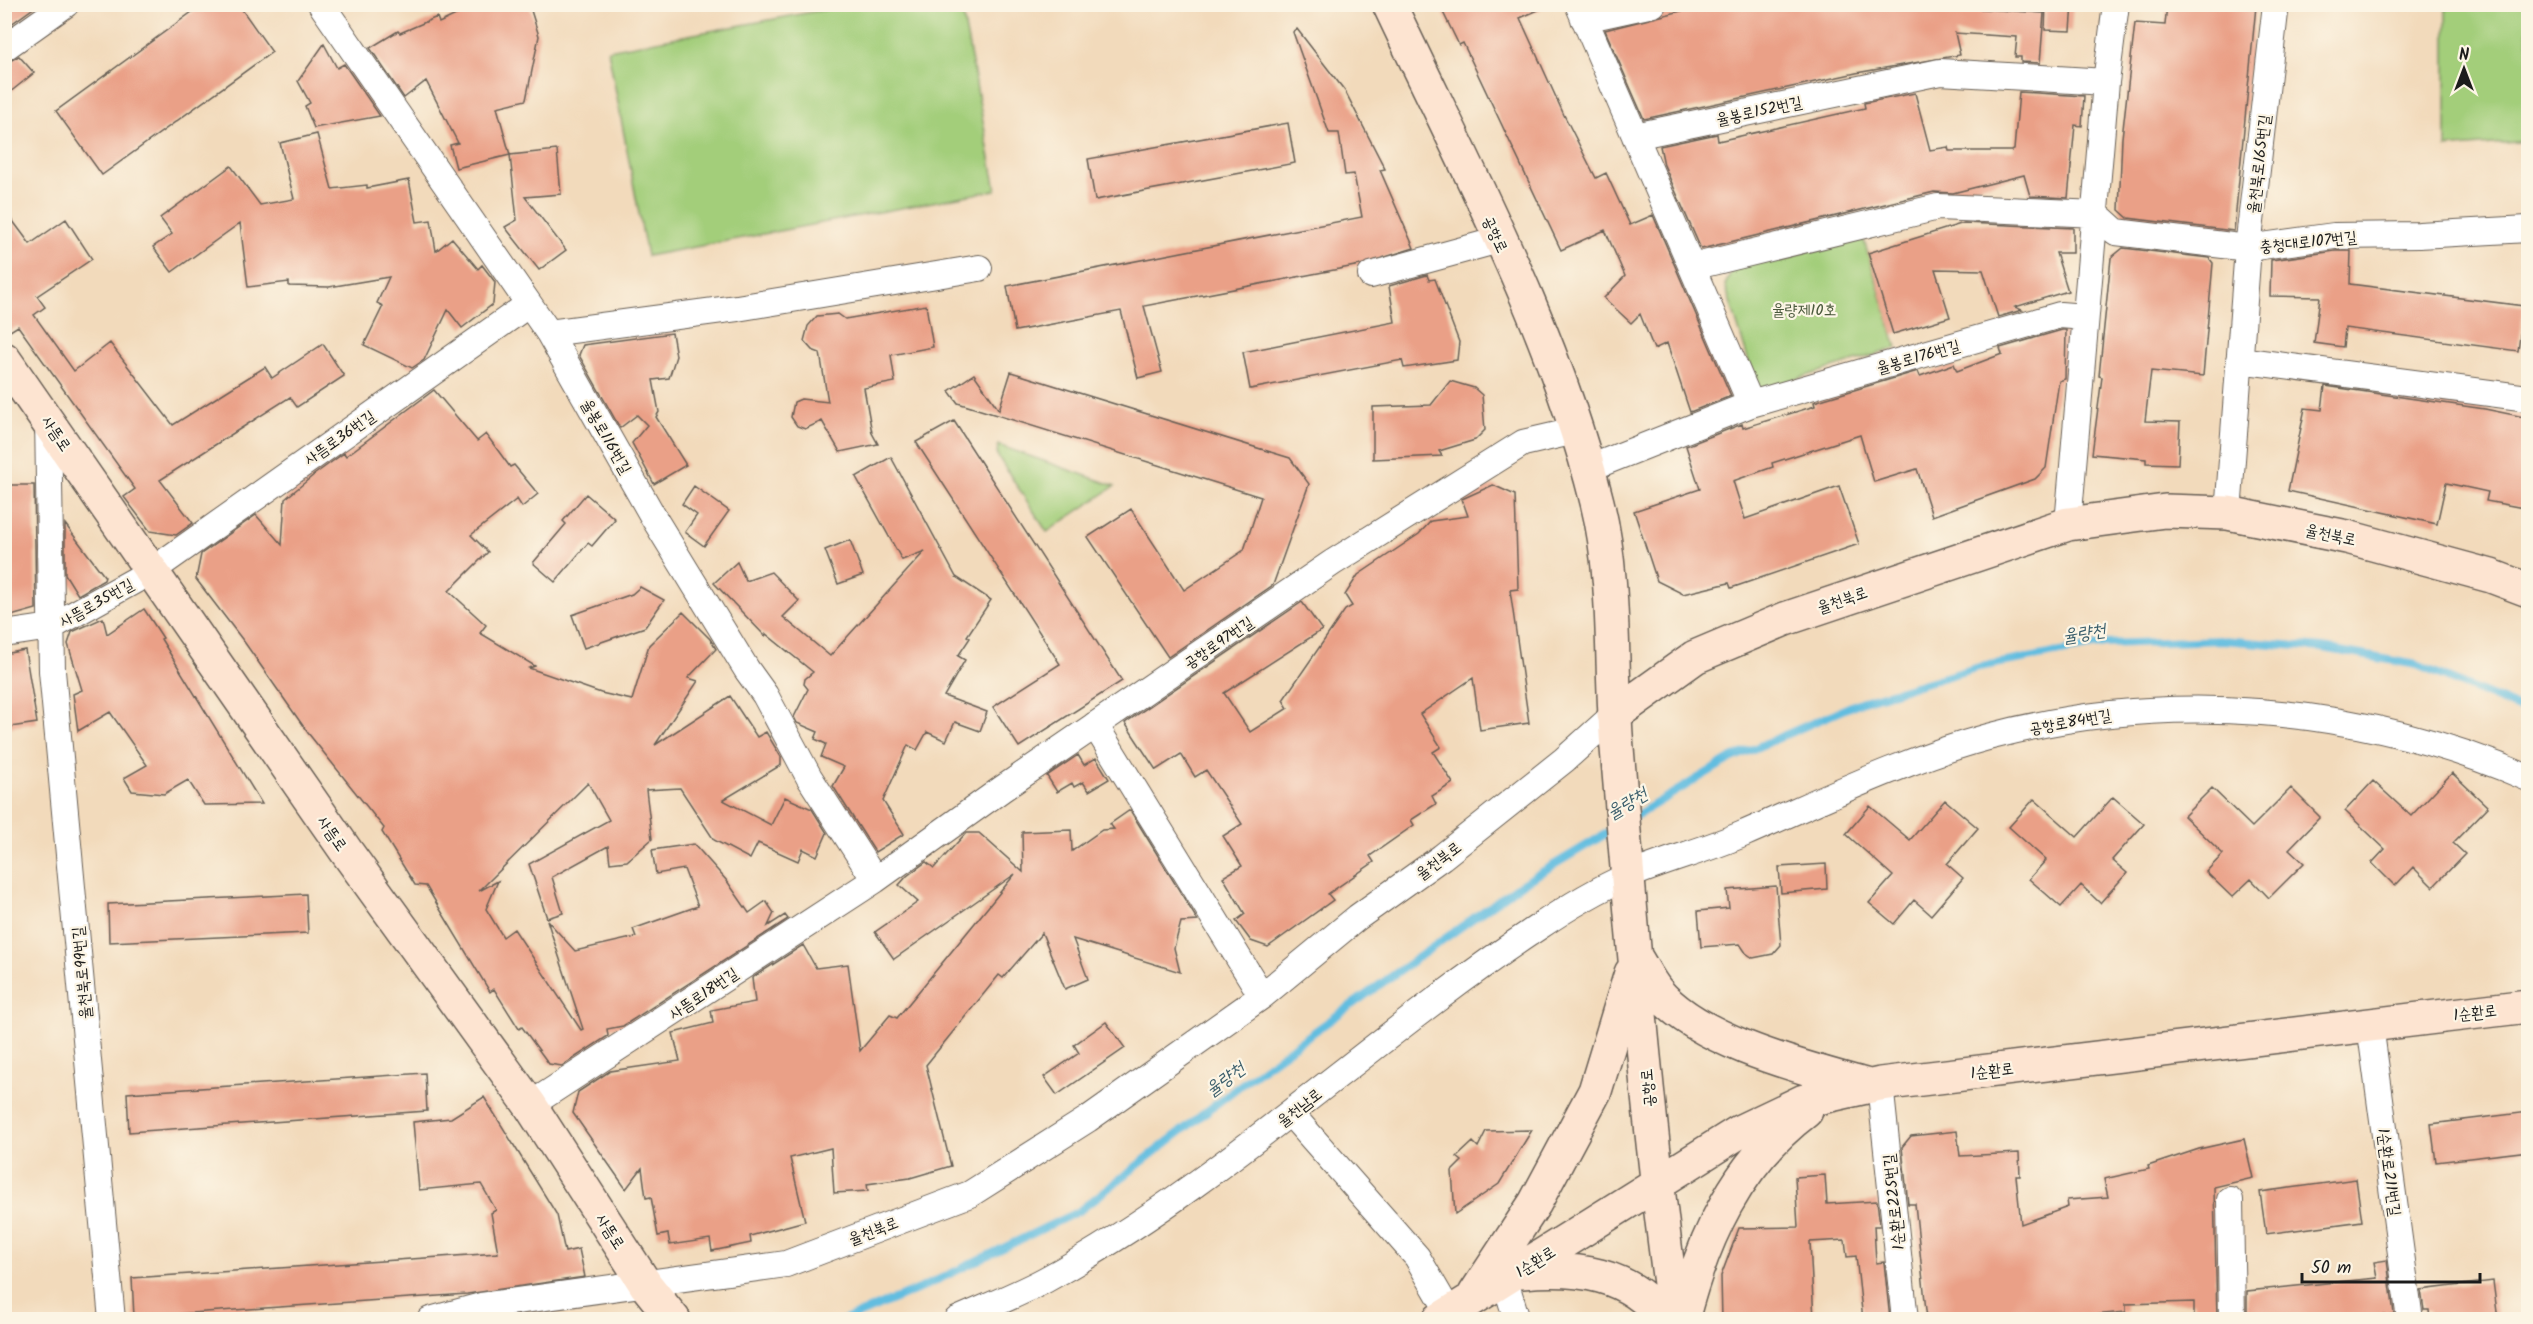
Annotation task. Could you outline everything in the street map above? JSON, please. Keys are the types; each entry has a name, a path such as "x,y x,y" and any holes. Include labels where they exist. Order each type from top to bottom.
{"main road":[{"name":"공항로","path":"1389,4 1536,318 1598,504 1610,582 1614,715 1656,1182 1675,1320"},
{"name":"사뜸로","path":"4,359 48,418 150,572 346,851 530,1105 660,1304"},
{"name":"율천북로","path":"1614,715 1695,657 1785,619 2068,524 2165,511 2228,513 2347,537 2491,576 2529,590"},
{"path":"1635,957 1656,991 1703,1027 1793,1066 1874,1085"},
{"path":"1453,1311 1535,1203 1595,1091 1635,957"},
{"name":"1순환로","path":"1453,1311 1511,1277 1656,1182 1771,1115 1804,1101 1874,1085 2529,1006"},
{"path":"1682,1320 1694,1272 1706,1241 1742,1174 1783,1128 1809,1109 1874,1085"},
{"path":"1511,1277 1571,1269 1590,1271 1640,1296 1657,1309 1665,1320"}],"street":[{"path":"4,48 66,4"},
{"name":"율봉로116번길","path":"321,4 549,333 655,520 747,670 765,695 809,777 875,880"},
{"path":"1587,469 1751,404 1581,12 1653,4"},
{"path":"2068,524 2106,82 2116,4"},
{"name":"율천북로165번길","path":"2228,513 2248,248 2276,4"},
{"name":"율봉로152번길","path":"1635,136 1940,72 2106,82"},
{"path":"1692,267 1938,207 2096,214"},
{"name":"충청대로107번길","path":"2096,214 2115,232 2248,248 2334,236 2419,235 2529,229"},
{"path":"1371,275 1499,240"},
{"path":"549,333 737,308 979,268"},
{"name":"사뜸로36번길","path":"150,572 529,304"},
{"name":"율봉로176번길","path":"1751,404 2060,315 2085,317"},
{"path":"2239,360 2529,398"},
{"name":"율천북로99번길","path":"48,418 52,672 112,1320"},
{"name":"공항로97번길","path":"875,880 1095,725 1332,563 1523,443 1575,431"},
{"name":"사뜸로35번길","path":"4,634 51,627 150,572"},
{"name":"공항로84번길","path":"1627,866 1737,836 1882,773 1988,737 2105,713 2210,708 2331,719 2450,749 2529,778"},
{"name":"율천북로","path":"429,1320 481,1306 660,1304 786,1264 970,1194 1088,1119 1262,996 1358,917 1442,857 1564,760 1614,715"},
{"path":"1095,725 1262,996"},
{"name":"율천남로","path":"957,1320 1042,1282 1133,1227 1291,1114 1420,1010 1627,866"},
{"name":"사뜸로18번길","path":"530,1105 875,880"},
{"name":"1순환로211번길","path":"2370,1025 2410,1320"},
{"name":"1순환로225번길","path":"1874,1085 1905,1320"},
{"path":"1291,1114 1417,1257 1453,1311"},
{"path":"2230,1200 2232,1320"},
{"name":"1순환로","path":"1511,1277 1517,1320"}],"green space":[{"path":"849,5 961,5 996,190 647,256 608,50"},
{"path":"2446,5 2528,5 2528,141 2446,148"},
{"name":"율량제10호","path":"1859,225 1897,348 1758,391 1725,285 1736,263"},
{"path":"998,445 1115,486 1047,532 997,455"}],"building":[{"path":"12,4 39,4 4,29 4,10"},
{"path":"203,4 238,4 272,52 102,175 56,111"},
{"path":"479,4 529,4 539,36 526,100 497,107 510,155 456,168 450,145 458,143 426,81 404,98 370,48 398,31 400,33 437,17 439,23"},
{"path":"1439,4 1552,4 1520,18 1564,115 1596,178 1606,173 1630,225 1653,215 1731,396 1690,412 1667,343 1654,349 1640,314 1631,323 1604,298 1625,276 1605,230 1561,250 1463,43 1459,45"},
{"path":"1709,4 1967,4 1967,8 2044,13 2040,63 2021,62 2021,57 2015,57 2017,37 1955,33 1960,55 1856,73 1644,119 1605,30"},
{"path":"2046,4 2073,4 2071,31 2045,30"},
{"path":"2167,4 2256,6 2234,231 2128,218 2119,210 2122,138 2135,23 2165,25"},
{"path":"1297,29 1345,91 1385,169 1380,170 1414,248 1360,265 1144,306 1162,372 1138,378 1121,311 1015,331 1007,286 1362,217 1354,174 1345,175 1339,133 1329,133 1293,32"},
{"path":"324,44 337,68 344,64 380,116 314,128 305,106 310,103 298,81"},
{"path":"19,56 34,73 4,97 4,64"},
{"path":"2019,92 2084,96 2082,126 2075,125 2068,198 2030,196 2024,175 1953,193 1934,192 1701,249 1664,165 1660,146 1717,134 1718,141 1865,108 1864,103 1915,93 1930,150 1948,147 1949,151 2011,151 2014,150"},
{"path":"1288,123 1295,163 1095,200 1088,159"},
{"path":"317,134 332,189 367,185 367,188 409,180 417,222 431,220 436,251 452,238 478,269 482,265 495,282 493,304 462,328 448,310 424,360 412,368 364,345 383,306 377,303 389,277 329,287 289,286 289,282 248,287 240,223 172,272 153,247 172,234 160,218 231,166 260,205 294,199 280,143"},
{"path":"557,150 561,194 525,197 566,250 539,270 505,227 517,220 510,155"},
{"path":"4,209 30,244 66,219 92,259 37,296 45,307 34,315 74,371 110,343 173,425 265,367 272,378 323,344 344,376 297,407 290,397 160,480 193,523 176,535 150,531 124,497 135,489 18,326 4,335"},
{"path":"1964,223 2073,228 2073,253 2056,253 2068,291 2015,307 2022,310 1998,317 1983,270 1935,269 1950,317 1893,334 1868,253"},
{"path":"2123,248 2209,258 2213,263 2203,376 2151,371 2145,421 2180,422 2178,464 2146,463 2146,459 2092,454 2102,377 2099,376 2111,258"},
{"path":"2351,251 2350,284 2524,306 2518,351 2345,328 2343,347 2314,343 2320,297 2270,296 2271,260"},
{"path":"1427,275 1429,280 1435,279 1459,342 1457,360 1404,368 1402,360 1250,389 1243,352 1395,322 1389,286"},
{"path":"926,305 933,347 891,355 895,382 864,388 872,433 878,444 840,452 822,421 805,429 797,426 791,417 794,402 801,399 828,402 820,353 812,350 804,341 808,326 817,316 838,314 845,319"},
{"path":"2066,330 2065,379 2059,381 2046,468 2035,479 1932,516 1917,469 1874,482 1860,435 1772,463 1773,467 1733,481 1745,519 1839,486 1859,544 1731,588 1729,583 1683,594 1657,581 1634,511 1700,489 1686,446 1742,424 1743,428 1815,406 1814,402 1918,371 1920,376 1954,364 1957,371 2002,354 2000,348"},
{"path":"672,333 676,356 669,378 653,380 659,412 656,417 686,465 654,484 632,443 647,425 637,415 620,428 579,355 583,345"},
{"path":"1011,372 1290,458 1309,484 1273,585 1168,657 1088,537 1131,509 1184,590 1244,550 1261,497 958,403 949,391 974,374 999,410"},
{"path":"1450,381 1474,388 1482,395 1485,430 1475,440 1439,451 1442,456 1373,459 1373,407 1431,405"},
{"path":"2325,386 2485,409 2529,418 2529,509 2486,501 2488,492 2446,483 2437,524 2288,491 2305,408 2322,410"},
{"path":"434,390 477,441 486,434 510,467 514,465 538,494 522,507 517,499 471,535 488,552 449,591 486,625 480,633 535,666 529,668 601,693 632,700 649,645 683,612 710,639 716,649 688,678 698,681 655,745 730,696 757,737 766,732 781,757 781,765 723,800 771,825 785,797 812,809 827,833 817,856 803,849 798,861 758,843 750,859 714,840 680,788 646,790 652,839 627,861 610,863 608,846 552,877 563,913 547,918 529,864 609,820 588,783 479,891 498,881 486,909 503,937 514,929 581,1030 583,1029 547,920 575,951 636,937 633,929 698,906 684,869 656,874 652,850 694,844 727,881 749,913 766,901 774,913 768,926 785,915 788,919 623,1026 607,1029 608,1036 562,1066 549,1064 522,1027 519,1029 494,989 490,992 426,886 415,885 382,832 384,828 308,733 245,643 196,579 201,554 256,515 282,545 285,499 315,474 344,453 346,456"},
{"path":"954,421 1122,681 1019,747 993,707 1060,664 916,442"},
{"path":"891,457 956,577 991,600 967,636 970,638 958,656 965,660 944,696 987,712 980,731 955,722 946,741 927,732 917,750 908,745 883,801 904,834 875,852 833,786 844,767 821,757 826,744 815,739 818,732 797,723 794,717 808,689 804,684 805,679 813,672 766,634 765,636 714,583 737,562 746,581 771,572 799,601 783,617 830,656 925,551 902,560 856,477"},
{"path":"4,485 34,485 36,609 4,618"},
{"path":"1493,485 1515,495 1518,589 1510,590 1529,723 1480,730 1473,678 1420,714 1441,747 1433,752 1453,783 1432,796 1436,804 1411,820 1414,825 1370,856 1374,862 1328,894 1333,900 1268,947 1251,941 1236,921 1245,914 1223,877 1242,866 1223,836 1242,824 1206,770 1195,777 1181,754 1156,770 1125,723 1302,602 1322,630 1224,693 1250,732 1288,708 1283,700 1345,610 1352,606 1345,595 1358,575 1419,534 1431,521 1468,516 1462,499"},
{"path":"694,486 729,511 704,546 685,532 697,515 682,504"},
{"path":"586,494 615,519 592,546 588,543 555,582 533,563 566,524 563,521"},
{"path":"65,524 105,577 104,580 78,595 65,574"},
{"path":"850,540 863,575 838,584 825,550"},
{"path":"640,587 664,600 645,627 584,648 572,615 632,594"},
{"path":"144,609 262,804 204,805 188,780 164,794 132,791 124,778 147,765 110,712 78,731 73,694 82,690 68,644 72,632 103,618 107,634"},
{"path":"25,650 37,723 4,728 4,654"},
{"path":"1078,755 1084,765 1096,758 1109,779 1089,791 1083,782 1074,787 1072,783 1057,792 1047,776"},
{"path":"2452,773 2488,807 2453,843 2465,854 2433,887 2413,867 2395,886 2372,863 2385,849 2345,811 2373,781 2411,816"},
{"path":"2212,788 2252,827 2291,788 2320,817 2289,849 2304,863 2269,898 2251,879 2232,897 2206,872 2223,854 2184,816"},
{"path":"2113,797 2144,824 2112,860 2127,873 2100,903 2081,885 2061,907 2029,879 2046,860 2009,827 2034,799 2077,837"},
{"path":"1945,800 1978,828 1947,864 1963,878 1931,915 1914,900 1894,924 1869,903 1893,876 1846,834 1870,806 1910,840"},
{"path":"1130,810 1198,921 1181,922 1174,948 1180,972 1073,939 1088,979 1065,989 1042,933 1003,978 999,975 926,1065 951,1166 910,1178 867,1184 868,1191 834,1193 831,1148 790,1158 805,1221 750,1236 751,1243 712,1251 710,1239 670,1245 668,1234 658,1236 651,1197 646,1198 642,1168 626,1189 573,1113 578,1092 610,1071 680,1061 673,1033 713,1023 711,1010 755,1002 752,978 803,945 816,968 848,964 860,1051 890,1015 897,1018 1015,874 894,959 875,932 918,902 899,885 907,876 926,862 934,868 966,833 979,833 1023,872 1022,832 1071,830 1072,851 1102,830 1114,829 1110,824"},
{"path":"1826,864 1827,889 1781,893 1779,867"},
{"path":"1776,886 1781,945 1773,954 1753,958 1740,944 1701,947 1698,911 1729,908 1727,890"},
{"path":"306,894 308,933 109,942 108,904"},
{"path":"1106,1022 1125,1048 1057,1095 1044,1077 1079,1053 1074,1045"},
{"path":"425,1073 427,1111 129,1132 127,1093"},
{"path":"484,1097 557,1215 565,1252 579,1249 585,1277 467,1294 134,1317 132,1278 498,1253 491,1213 496,1210 481,1184 419,1190 413,1122 451,1118"},
{"path":"2529,1112 2529,1151 2436,1162 2431,1124"},
{"path":"1532,1130 1499,1184 1455,1214 1452,1171 1462,1161 1457,1157 1473,1142 1478,1147 1486,1131"},
{"path":"1957,1131 1960,1156 2019,1153 2020,1176 2016,1176 2021,1224 2068,1207 2067,1200 2108,1197 2104,1179 2149,1169 2148,1166 2199,1149 2244,1139 2253,1178 2214,1187 2217,1320 2194,1320 2194,1302 2126,1304 2126,1312 2038,1320 1927,1320 1915,1204 1908,1204 1902,1147 1911,1136"},
{"path":"1825,1175 1827,1204 1877,1201 1880,1226 1874,1226 1876,1263 1884,1262 1890,1320 1863,1320 1856,1256 1847,1257 1845,1240 1810,1242 1814,1320 1722,1320 1721,1276 1739,1228 1798,1227 1795,1177"},
{"path":"2356,1179 2362,1221 2266,1234 2260,1192"},
{"path":"2387,1260 2394,1314 2373,1317 2373,1320 2247,1320 2247,1291 2377,1278 2374,1262"},
{"path":"2493,1281 2498,1320 2430,1320 2429,1310 2424,1310 2421,1290"}],"waterway":[{"name":"율량천","path":"1632,818 1730,759 1863,701 1979,667 2104,644 2222,640 2323,648 2417,665 2528,712"},
{"name":"율량천","path":"845,1320 919,1289 1079,1211 1247,1080 1385,981 1520,885 1614,829"}]}
